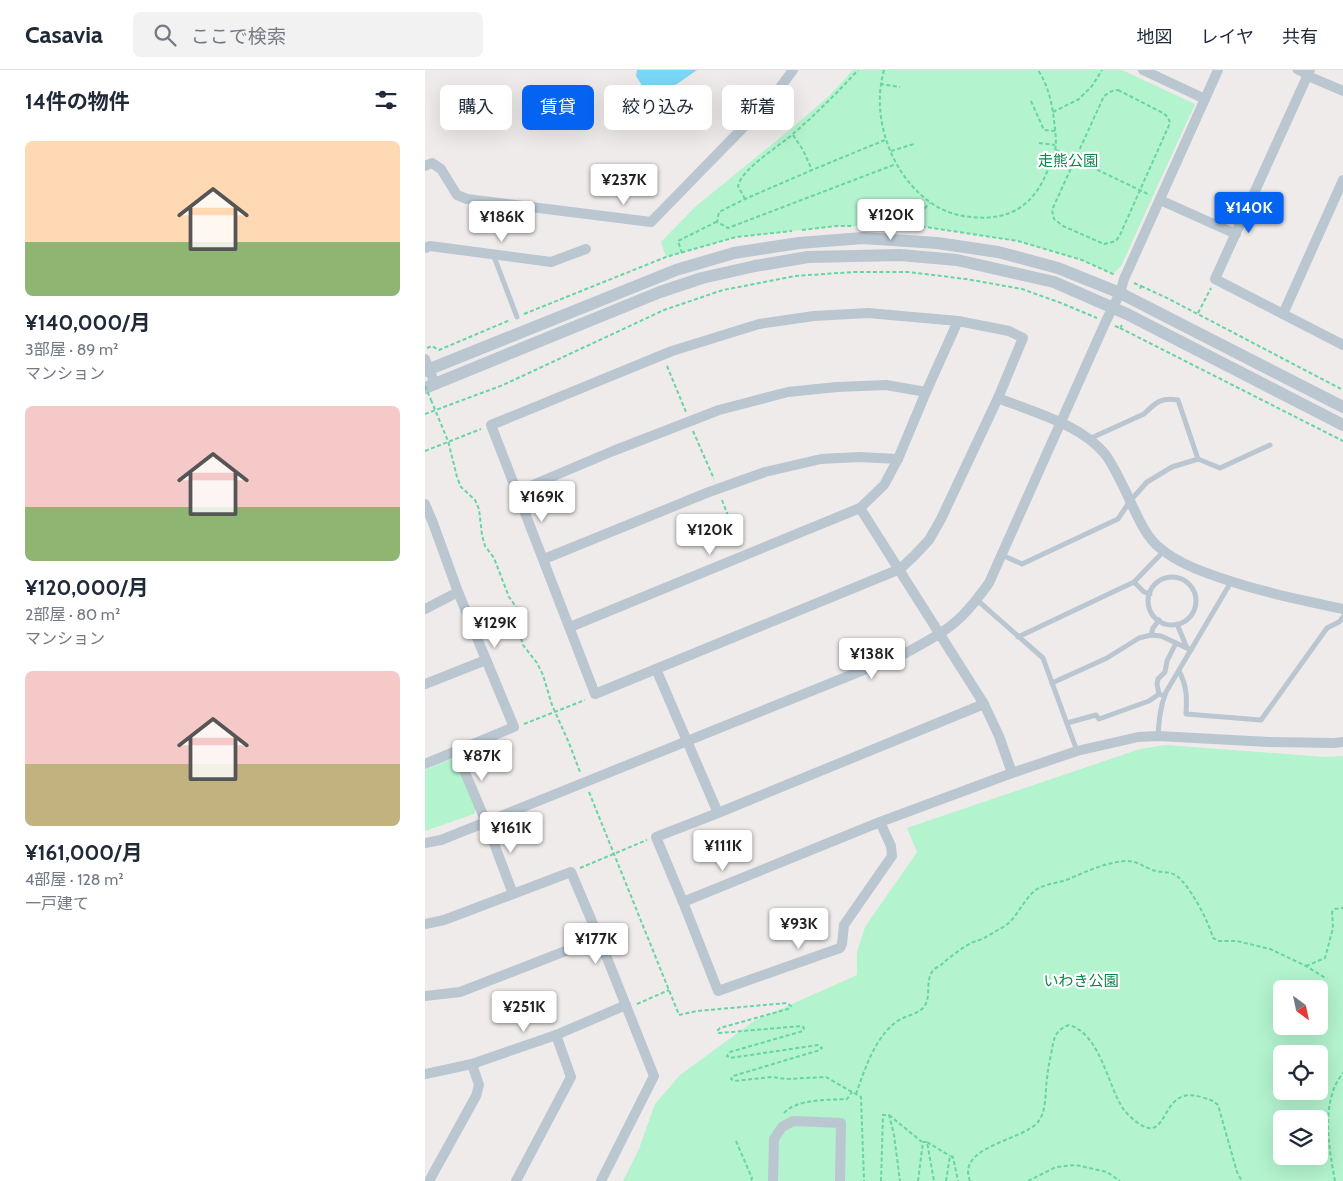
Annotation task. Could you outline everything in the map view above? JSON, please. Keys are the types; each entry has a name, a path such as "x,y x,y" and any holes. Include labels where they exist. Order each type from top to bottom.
{"street":[{"path":"425,166 432,163 441,169 457,194 467,199 651,222 773,97 793,70"},
{"path":"1143,70 1205,99"},
{"path":"425,843 441,840 906,653 961,618 989,583 1219,70"},
{"path":"1296,70 1309,73 1343,91"},
{"path":"1309,73 1215,279 1343,345"},
{"path":"1283,314 1343,180"},
{"path":"1160,200 1236,234"},
{"path":"1343,407 1120,293 1058,268 981,249 937,243 863,238 799,243 734,254 676,270 426,366 429,390 702,278 808,257 900,255 957,260 1054,282 1113,307 1343,425"},
{"path":"425,248 430,246 551,262 586,249"},
{"path":"868,313 958,321 1009,331 1023,338 998,398 941,519 929,540 899,569 595,694 491,425 663,355 759,324 814,316 868,313"},
{"path":"570,627 860,508 884,484 898,459 958,321"},
{"path":"516,492 613,451 719,410 788,392 886,385 926,392"},
{"path":"998,398 1061,423 1089,439 1105,454 1142,526 1159,548 1191,567 1231,581 1281,596 1343,608"},
{"path":"544,560 718,488 765,472 821,459 859,457 898,459"},
{"path":"425,504 429,525 514,727 425,764"},
{"path":"860,508 984,704 999,736 1012,774"},
{"path":"425,609 458,592"},
{"path":"425,684 486,660"},
{"path":"656,669 719,813"},
{"path":"880,822 891,846 892,856 844,925 840,948 718,992 656,836 719,813 984,704"},
{"path":"683,902 880,822 1077,751 1138,737 1158,736 1269,742 1343,742"},
{"path":"456,751 486,822 513,894"},
{"path":"425,924 445,920 571,872 654,1076 601,1181"},
{"path":"425,996 460,992 599,938"},
{"path":"425,1074 472,1064 556,1035 626,1006"},
{"path":"516,1181 571,1077 556,1035"},
{"path":"429,1181 475,1096 479,1085 472,1064"},
{"path":"773,1181 774,1140 782,1128 793,1121 841,1123 839,1181"}],"lane":[{"path":"493,254 517,317"},
{"path":"1089,439 1144,414 1163,399 1169,398 1178,400 1198,459"},
{"path":"1002,555 1022,564 1118,519 1130,501 1147,482 1172,468 1198,459 1220,468 1269,444"},
{"path":"1018,637 1134,582 1164,551"},
{"path":"1174,577 1183,579 1191,585 1195,593 1196,603 1188,619 1177,624 1170,624 1161,622 1154,616 1150,608 1150,594 1157,582 1165,578 1174,577"},
{"path":"1067,723 1096,714 1099,719 1161,695 1179,671 1189,649 1231,581"},
{"path":"1134,582 1144,592 1150,594"},
{"path":"977,600 1043,658 1077,751"},
{"path":"1179,671 1185,681 1187,694 1186,714 1261,720 1327,628 1339,622 1343,617"},
{"path":"1151,635 1153,628 1159,620"},
{"path":"1177,624 1189,649"},
{"path":"1052,683 1107,658 1139,638 1151,635 1161,636 1189,649"},
{"path":"1158,736 1161,695 1157,684 1158,679 1165,672 1167,662 1176,643"}],"path":[{"path":"745,199 738,186 739,180 793,135 858,70"},
{"path":"884,70 880,84 880,111 885,140 896,164 912,186 930,202 949,213 985,218 1007,214 1025,204 1041,186 1056,150 1053,112 1047,89 1038,70"},
{"path":"1053,112 1079,99 1102,70"},
{"path":"880,84 900,87"},
{"path":"1119,90 1163,112 1170,124 1140,190 1116,240 1104,244 1063,226 1054,219 1052,210 1075,158 1104,96 1112,91 1119,90"},
{"path":"1031,101 1044,130 1055,131"},
{"path":"793,135 813,170"},
{"path":"717,222 719,212 745,199 885,140"},
{"path":"1039,142 1055,145"},
{"path":"891,152 914,144"},
{"path":"1056,150 1160,200"},
{"path":"717,222 728,228 896,164"},
{"path":"919,226 920,214 930,202"},
{"path":"682,253 678,241 717,222"},
{"path":"425,349 432,346 439,350 666,257"},
{"path":"1198,314 1215,279"},
{"path":"1141,286 1343,390"},
{"path":"1121,328 1343,442"},
{"path":"663,355 744,556"},
{"path":"429,390 448,441 461,487 475,500 479,508 481,535 485,546 494,558 509,597 520,615 523,645 537,663 543,675 555,712 679,1014 697,1010 787,1003 791,1006 789,1009 720,1028 717,1031 719,1033 802,1026 805,1028 803,1031 730,1052 727,1056 730,1058 818,1045 822,1048 733,1076 731,1079 734,1081 772,1077 786,1079 826,1077 861,1097 864,1181"},
{"path":"425,451 491,425"},
{"path":"514,727 593,697 595,694"},
{"path":"571,872 656,836"},
{"path":"856,1094 866,1067 883,1036 895,1023 923,1008 928,996 931,972 973,942 980,940 1007,924 1037,890 1100,866 1129,861 1137,862 1161,873 1176,876 1189,891 1206,918 1213,938 1219,941 1237,941 1270,948 1327,979"},
{"path":"1306,966 1325,958 1333,928 1332,912 1335,909 1343,908"},
{"path":"626,1006 669,990"},
{"path":"970,1181 967,1175 972,1159 980,1152 1031,1128 1040,1118 1044,1108 1053,1038 1058,1031 1069,1025 1077,1027 1094,1046 1122,1106 1133,1119 1146,1128 1152,1129 1160,1124 1166,1112 1179,1097 1187,1094 1213,1101 1217,1105 1237,1172 1242,1181"},
{"path":"1335,1181 1328,1116 1334,1088 1343,1073"},
{"path":"786,1125 783,1116 784,1111 791,1107 803,1103 847,1099 852,1092"},
{"path":"881,1181 883,1115 889,1115 923,1142 927,1142 953,1157 958,1181"},
{"path":"889,1115 900,1181"},
{"path":"736,1141 752,1178 751,1181"},
{"path":"918,1181 923,1142"},
{"path":"927,1142 934,1181"},
{"path":"946,1181 950,1156"},
{"path":"1028,1181 1056,1167 1076,1165 1107,1172 1120,1181"}],"green space":[{"name":"走熊公園","path":"853,70 1122,70 1195,104 1121,266 1113,274 1082,260 1018,241 919,226 837,226 736,237 666,257 661,242 695,207 790,130 794,130 794,126 830,95"},
{"name":"いわき公園","path":"1166,745 1325,757 1343,756 1343,1181 623,1181 639,1149 655,1104 680,1075 754,1021 857,975 857,952 865,927 917,852 907,828 1140,749"},
{"path":"451,759 457,762 476,810 474,814 425,831 425,770"}],"water":[{"path":"637,70 697,70 675,85 642,85 636,76"}]}
